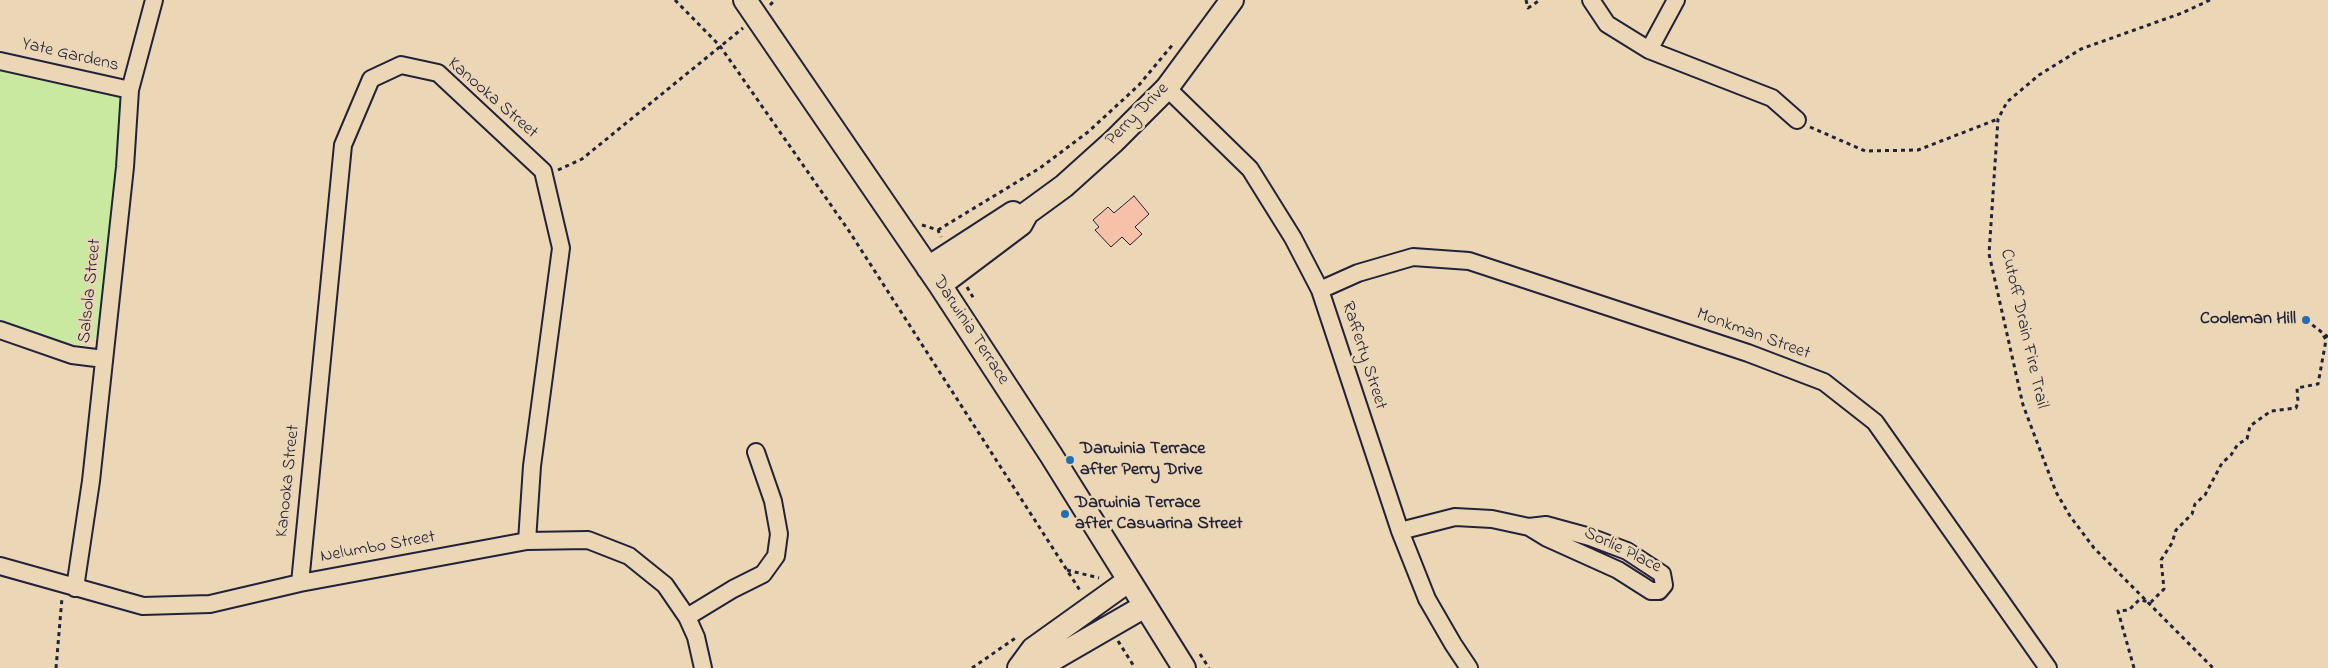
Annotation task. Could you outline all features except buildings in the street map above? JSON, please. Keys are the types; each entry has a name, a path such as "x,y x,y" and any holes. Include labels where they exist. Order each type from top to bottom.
{"main road":[{"name":"Perry Drive","path":"934,276 1013,213 1027,213 1064,186 1167,88 1232,0"},
{"name":"Darwinia Terrace","path":"751,8 934,276 1051,455 1184,668"},
{"path":"1020,667 1033,648 1128,581"},
{"path":"1020,667 1043,665 1144,606"}],"street":[{"name":"Salsola Street","path":"69,587 91,481 125,167 130,90 154,0"},
{"path":"1592,0 1607,24 1649,50 1772,98 1797,120"},
{"path":"1649,50 1676,0"},
{"name":"Yate Gardens","path":"0,61 130,90"},
{"name":"Kanooka Street","path":"300,583 343,145 371,79 401,65 438,73 543,171 561,248 532,466 527,541"},
{"name":"Rafferty Street","path":"1167,88 1250,169 1293,238 1320,290 1400,531 1427,599 1469,668"},
{"name":"Monkman Street","path":"1320,290 1358,273 1413,257 1469,261 1748,352 1824,382 1874,422 2048,668"},
{"path":"0,330 72,355 104,359"},
{"path":"687,618 733,589 763,574 776,556 779,534 778,526 773,501 756,452"},
{"name":"Sorlie Place","path":"1400,531 1455,517 1492,519 1529,527 1546,526 1561,528 1611,544 1639,558 1658,570 1664,577 1664,586 1660,591 1650,591 1618,570 1547,538 1529,527"},
{"name":"Nelumbo Street","path":"0,566 69,587 143,606 210,604 300,583 527,541 588,540 629,556 664,585 687,618 696,637 703,668"}],"path":[{"path":"674,0 720,46 849,231 1081,594 1085,611"},
{"path":"1526,0 1528,8 1540,0"},
{"name":"Cutoff Drain Fire Trail","path":"2210,0 2182,13 2081,49 2039,75 2007,102 1998,119 1990,254 2024,405 2056,492 2070,516 2094,548 2214,668"},
{"path":"544,177 582,159 720,46 751,8"},
{"path":"938,230 1040,168 1088,132 1139,85 1178,39"},
{"path":"1797,120 1840,142 1865,151 1918,150 1998,119"},
{"path":"2306,320 2328,337"},
{"path":"2134,668 2118,611 2129,610 2139,600 2151,602 2164,589 2161,560 2178,526 2192,514 2195,504 2204,495 2219,466 2231,455 2238,444 2247,439 2248,431 2254,422 2271,411 2296,408 2298,402 2297,388 2318,384 2326,340 2322,333"},
{"path":"56,668 69,587"},
{"path":"1099,633 1118,642 1135,668"}],"green space":[{"path":"0,70 113,93 120,97 123,105 97,336 90,342 79,346 0,322"}],"place":[{"name":"Cooleman Hill","path":"2306,320"},
{"name":"Darwinia Terrace after Perry Drive","path":"1070,460"},
{"name":"Darwinia Terrace after Casuarina Street","path":"1065,514"}]}
